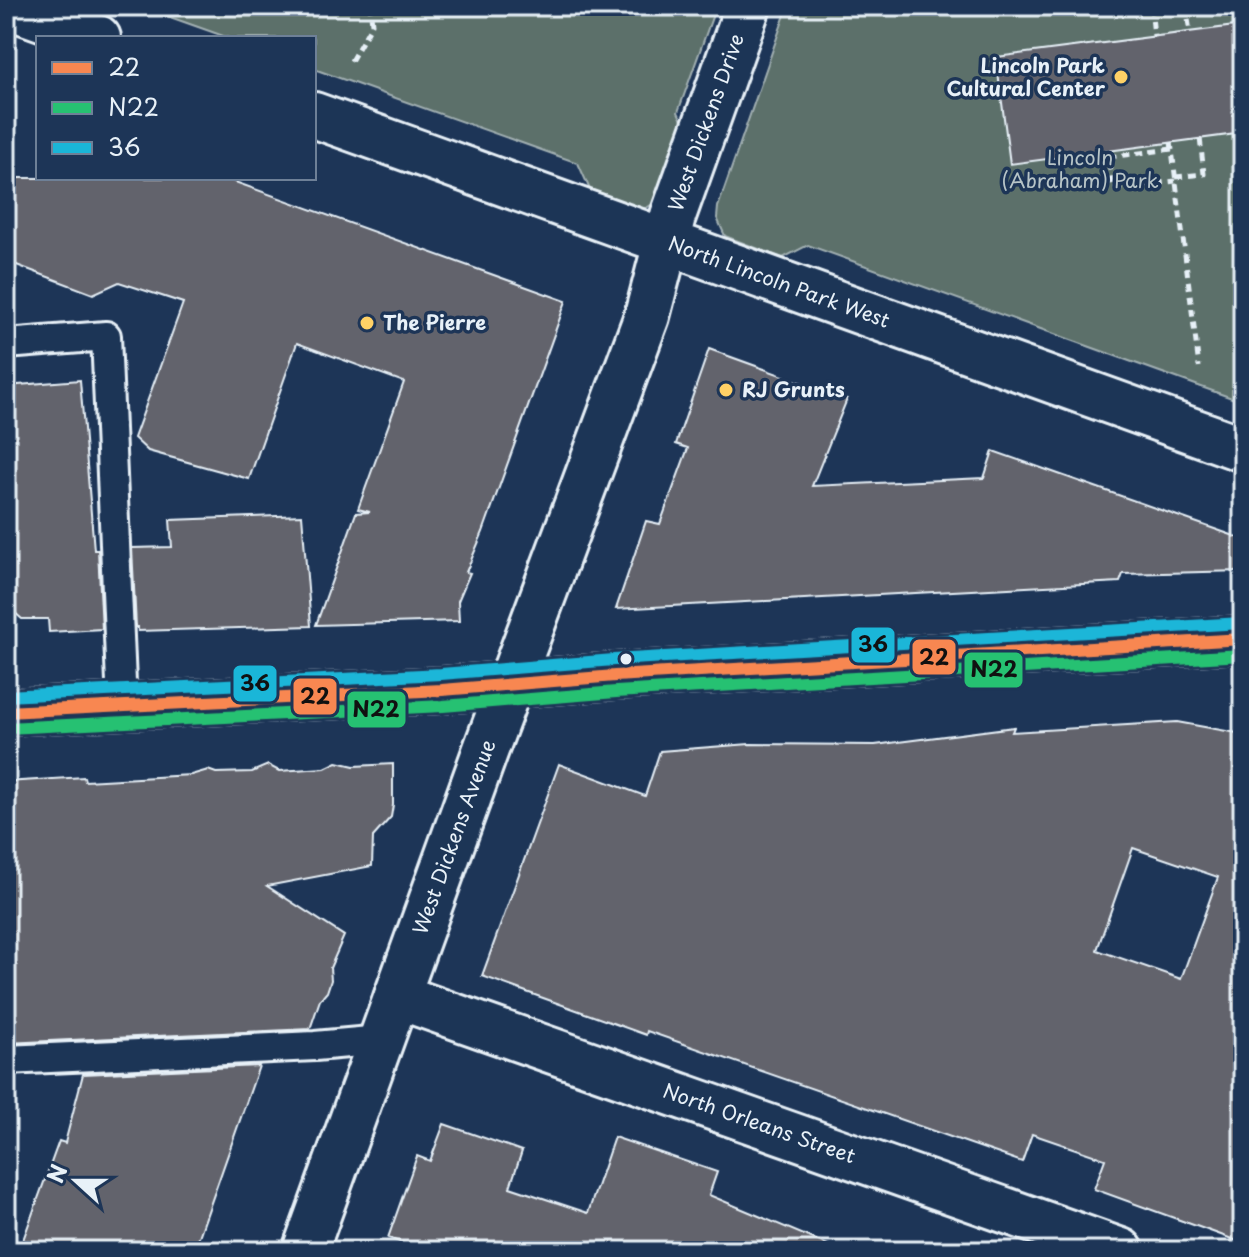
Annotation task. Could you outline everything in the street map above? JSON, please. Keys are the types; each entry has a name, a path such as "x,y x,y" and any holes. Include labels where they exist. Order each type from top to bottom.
{"street":[{"path":"8,6 92,36"},
{"name":"West Dickens Drive","path":"667,242 673,216 748,6"},
{"name":"North Lincoln Park West","path":"316,116 1243,449"},
{"name":"West Dickens Avenue","path":"305,1251 647,316 667,242"},
{"path":"6,712 511,686 615,676 1243,639"},
{"name":"North Orleans Street","path":"397,996 1121,1251"}],"lane":[{"path":"6,344 106,336 122,706"},
{"path":"6,1060 315,1046 381,1040"}],"path":[{"path":"351,61 372,24 370,6"},
{"path":"1151,6 1154,36"},
{"path":"1186,6 1190,32"},
{"path":"1172,149 1108,157 1113,189 1204,174 1200,138"},
{"path":"1171,142 1199,367"}],"green space":[{"path":"139,6 716,6 678,112 688,133 661,199 646,208 634,208 591,192 578,163 316,70 316,36 223,36"},
{"name":"Lincoln (Abraham) Park","path":"788,6 1243,6 1243,402 808,245 783,258 725,236 717,218 718,207"}],"building":[{"name":"Lincoln Park Cultural Center","path":"1243,25 1243,133 1010,164 996,57"},
{"name":"The Pierre","path":"6,178 230,180 566,301 466,572 470,573 458,601 459,621 316,625 356,513 370,512 358,509 404,382 297,343 249,479 148,451 134,438 183,303 119,282 93,294 6,261"},
{"path":"709,349 847,399 812,486 984,478 993,451 1243,539 1243,571 1123,574 1120,582 616,609 646,521 660,524 688,448 676,444"},
{"path":"80,380 94,550 98,550 102,629 49,632 48,619 22,619 6,605 6,386"},
{"path":"302,515 311,626 138,631 132,548 172,547 170,520"},
{"path":"1177,722 1243,734 1243,1243 1094,1189 1105,1159 1032,1134 1022,1162 482,976 559,764 645,796 660,751 750,744 875,745 1014,727 1012,732","holes":["1133,848 1218,877 1181,979 1097,950"]},
{"path":"337,762 354,766 393,764 393,805 391,817 373,837 372,866 267,886 344,936 330,968 331,980 327,992 320,1000 310,1029 6,1043 6,782 191,775 208,770 216,773 252,772 268,765 279,771 325,768"},
{"path":"259,1066 194,1251 19,1251 59,1141 65,1143 83,1074"},
{"path":"444,1124 522,1151 510,1187 588,1213 614,1137 717,1172 709,1195 842,1251 426,1251 388,1238 417,1156 430,1161"}],"transit line":[{"name":"36","path":"6,696 441,674 614,660 1242,623"},
{"name":"22","path":"6,712 442,690 615,676 1243,639"},
{"name":"N22","path":"7,728 443,706 616,692 1243,655"}],"place":[{"name":"Lincoln Park Cultural Center","path":"1121,77"},
{"name":"The Pierre","path":"367,323"},
{"name":"RJ Grunts","path":"726,390"}]}
